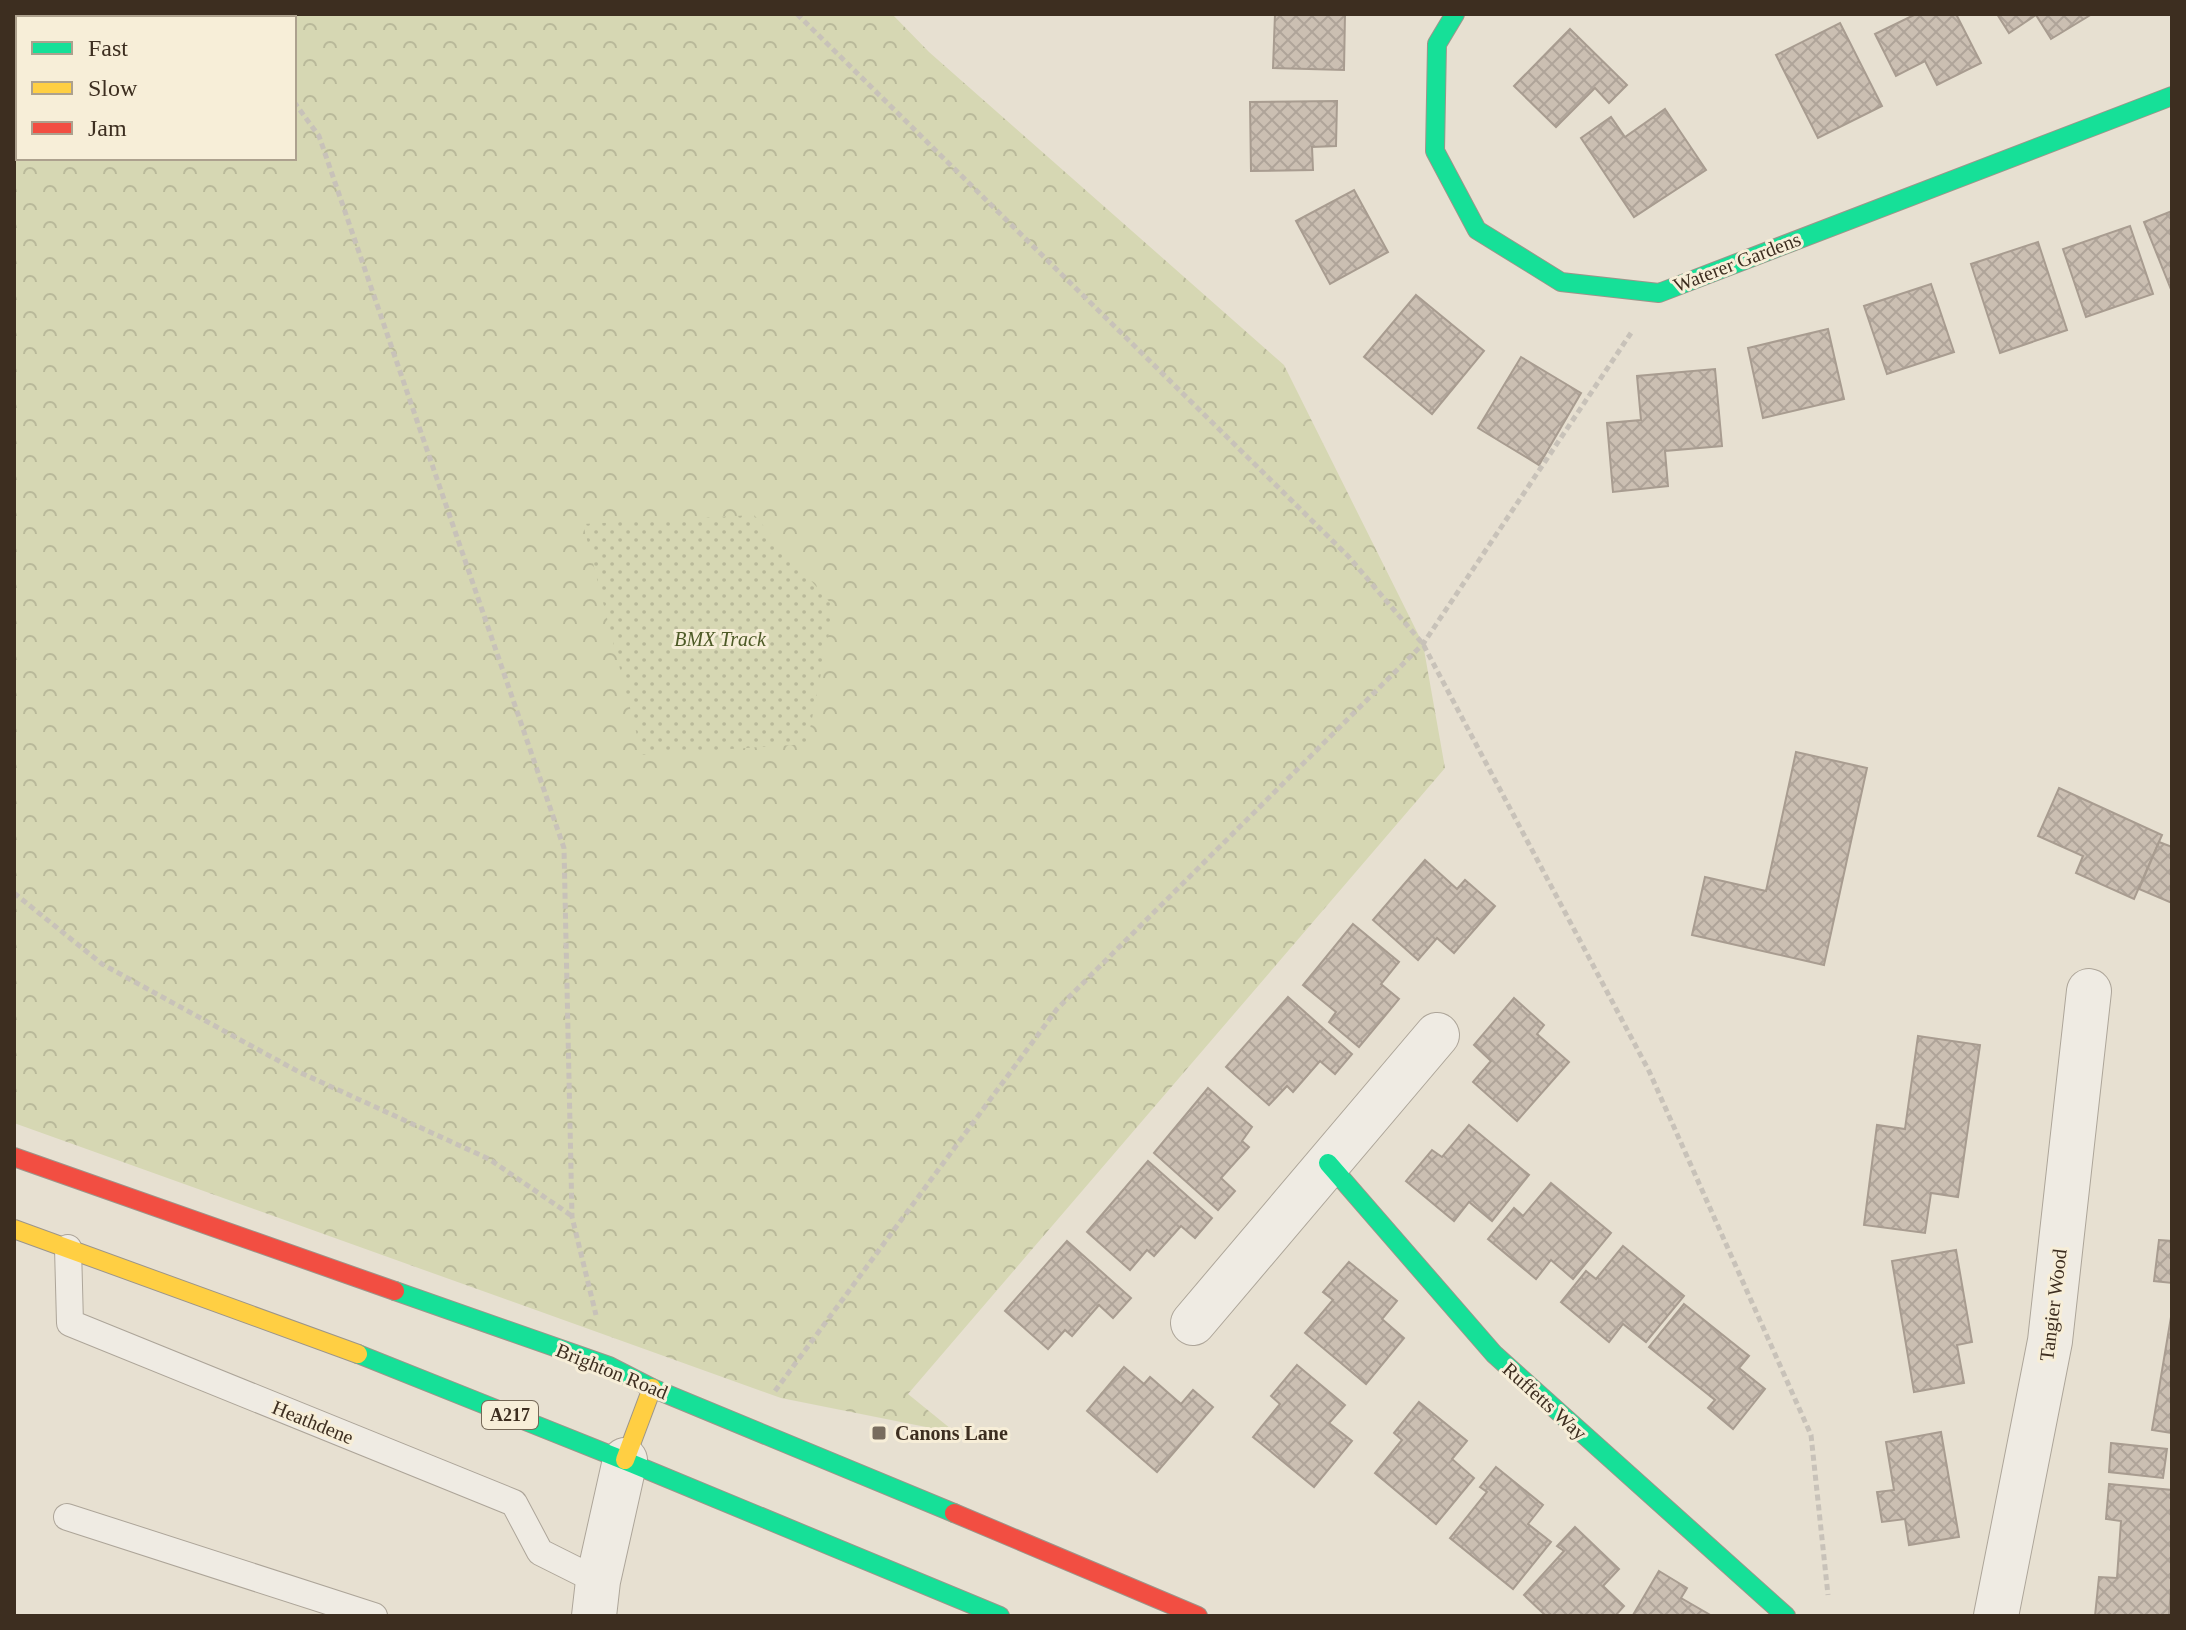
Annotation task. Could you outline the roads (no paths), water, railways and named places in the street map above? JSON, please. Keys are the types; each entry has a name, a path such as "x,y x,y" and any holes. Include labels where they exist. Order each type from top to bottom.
{"main road":[{"name":"Waterer Gardens","path":"1455,14 1437,44 1435,151 1477,230 1561,282 1659,293 2172,96"},
{"name":"Brighton Road","path":"14,1157 609,1366 652,1388 1198,1616"},
{"name":"Ruffetts Way","path":"1328,1163 1494,1354 1786,1616"},
{"name":"A217","path":"14,1229 238,1308 625,1460 1000,1616"},
{"path":"625,1460 652,1388"}],"street":[{"name":"Tangier Wood","path":"1996,1616 2050,1341 2089,991"},
{"path":"1193,1323 1437,1035"},
{"path":"596,1599 625,1460"}],"lane":[{"name":"Heathdene","path":"68,1248 70,1323 514,1503 540,1552 596,1599"},
{"path":"67,1517 374,1616"}],"place":[{"name":"Canons Lane","path":"879,1433"}],"park label":[{"name":"BMX Track","path":"720,639"}]}
